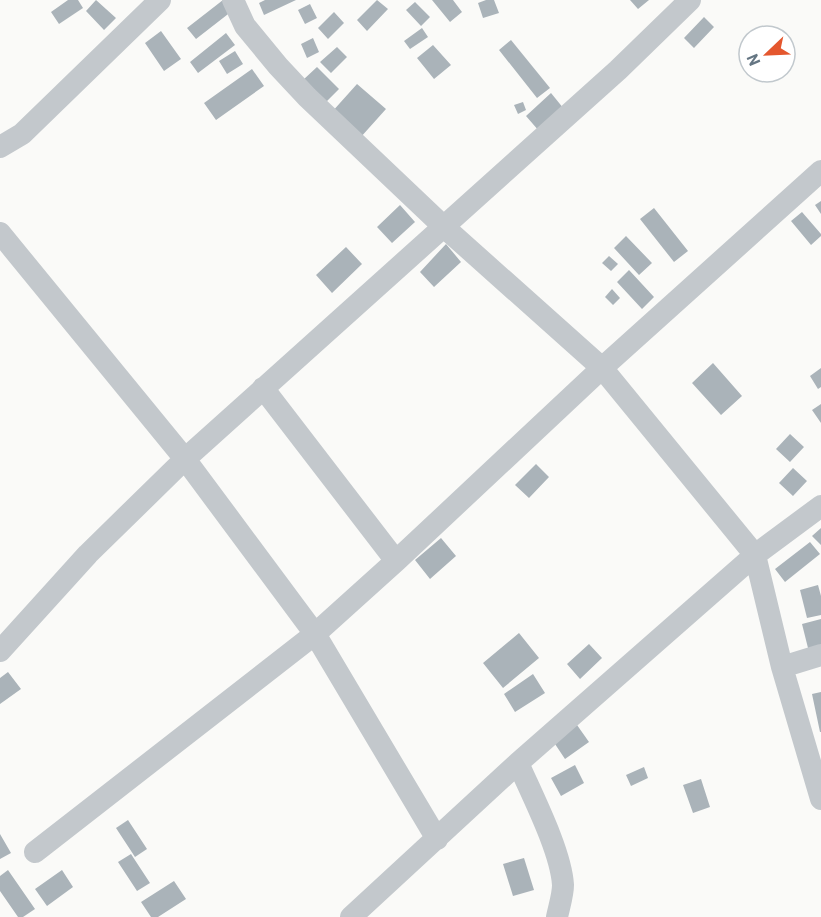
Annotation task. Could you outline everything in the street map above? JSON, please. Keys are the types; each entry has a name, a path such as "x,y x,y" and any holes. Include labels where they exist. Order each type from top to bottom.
{"street":[{"path":"0,147 22,134 160,0"},
{"path":"233,0 245,26 307,97 444,227 602,368 755,555 782,667 821,799"},
{"path":"0,651 88,554 185,459 618,70 690,0"},
{"path":"35,852 315,634 602,368 821,171"},
{"path":"0,232 185,459 315,634 436,839"},
{"path":"264,388 396,561"},
{"path":"351,917 518,763 755,555 821,506"},
{"path":"782,667 821,655"},
{"path":"518,763 548,831 557,858 563,885 557,917"}],"building":[{"path":"68,0 78,0 83,8 59,24 51,12"},
{"path":"96,0 116,18 104,30 86,11"},
{"path":"223,0 232,11 196,39 187,28"},
{"path":"265,0 296,0 264,15 259,3"},
{"path":"377,0 388,9 367,31 357,20"},
{"path":"432,0 453,0 462,12 450,22"},
{"path":"494,0 499,13 483,18 478,3"},
{"path":"630,0 649,0 638,9"},
{"path":"415,2 430,17 421,26 406,10"},
{"path":"310,4 317,18 305,24 298,10"},
{"path":"334,12 344,23 328,39 318,28"},
{"path":"704,17 714,27 694,48 684,38"},
{"path":"422,28 428,37 410,49 404,41"},
{"path":"161,31 181,59 164,71 145,43"},
{"path":"226,33 235,45 198,73 190,62"},
{"path":"313,38 319,52 307,58 301,44"},
{"path":"511,40 550,88 537,98 499,50"},
{"path":"433,45 451,65 434,79 417,58"},
{"path":"337,47 347,57 331,73 320,62"},
{"path":"235,51 243,64 227,74 219,61"},
{"path":"317,67 339,89 325,103 303,80"},
{"path":"252,69 264,86 216,120 204,103"},
{"path":"357,84 386,109 360,138 331,113"},
{"path":"551,93 564,109 539,131 526,116"},
{"path":"523,102 526,110 518,114 514,105"},
{"path":"821,201 821,214 815,205"},
{"path":"400,205 415,222 392,243 377,227"},
{"path":"654,208 688,251 674,262 640,219"},
{"path":"802,212 821,234 811,245 791,221"},
{"path":"626,236 652,263 639,275 614,248"},
{"path":"446,244 461,262 434,287 420,272"},
{"path":"346,247 362,264 332,293 316,275"},
{"path":"609,256 618,264 611,271 602,263"},
{"path":"629,270 654,297 642,309 617,282"},
{"path":"612,289 620,298 613,305 605,297"},
{"path":"713,363 742,396 721,415 692,383"},
{"path":"821,368 821,387 818,389 810,376"},
{"path":"821,404 821,423 812,410"},
{"path":"790,434 804,447 790,462 776,449"},
{"path":"536,464 549,477 529,498 515,485"},
{"path":"793,468 807,481 793,496 779,483"},
{"path":"821,528 821,545 812,536"},
{"path":"441,538 456,556 430,579 415,560"},
{"path":"810,542 820,554 785,582 775,569"},
{"path":"818,585 821,596 821,615 807,618 800,590"},
{"path":"821,619 821,649 809,652 802,624"},
{"path":"519,633 539,658 503,688 483,663"},
{"path":"589,644 602,658 580,679 567,664"},
{"path":"8,672 21,689 0,704 0,678"},
{"path":"533,674 545,693 515,712 504,694"},
{"path":"821,692 821,732 820,732 812,694"},
{"path":"577,725 589,742 565,759 553,741"},
{"path":"575,765 584,783 561,796 551,778"},
{"path":"644,767 648,778 631,786 626,775"},
{"path":"701,779 710,807 693,813 683,785"},
{"path":"128,820 147,849 135,857 116,828"},
{"path":"0,834 11,853 0,859"},
{"path":"131,854 150,883 137,891 118,862"},
{"path":"524,858 534,890 513,896 503,864"},
{"path":"8,870 35,909 23,917 18,917 0,891 0,876"},
{"path":"62,870 73,887 47,906 35,889"},
{"path":"174,881 186,899 158,917 151,917 141,902"}]}
